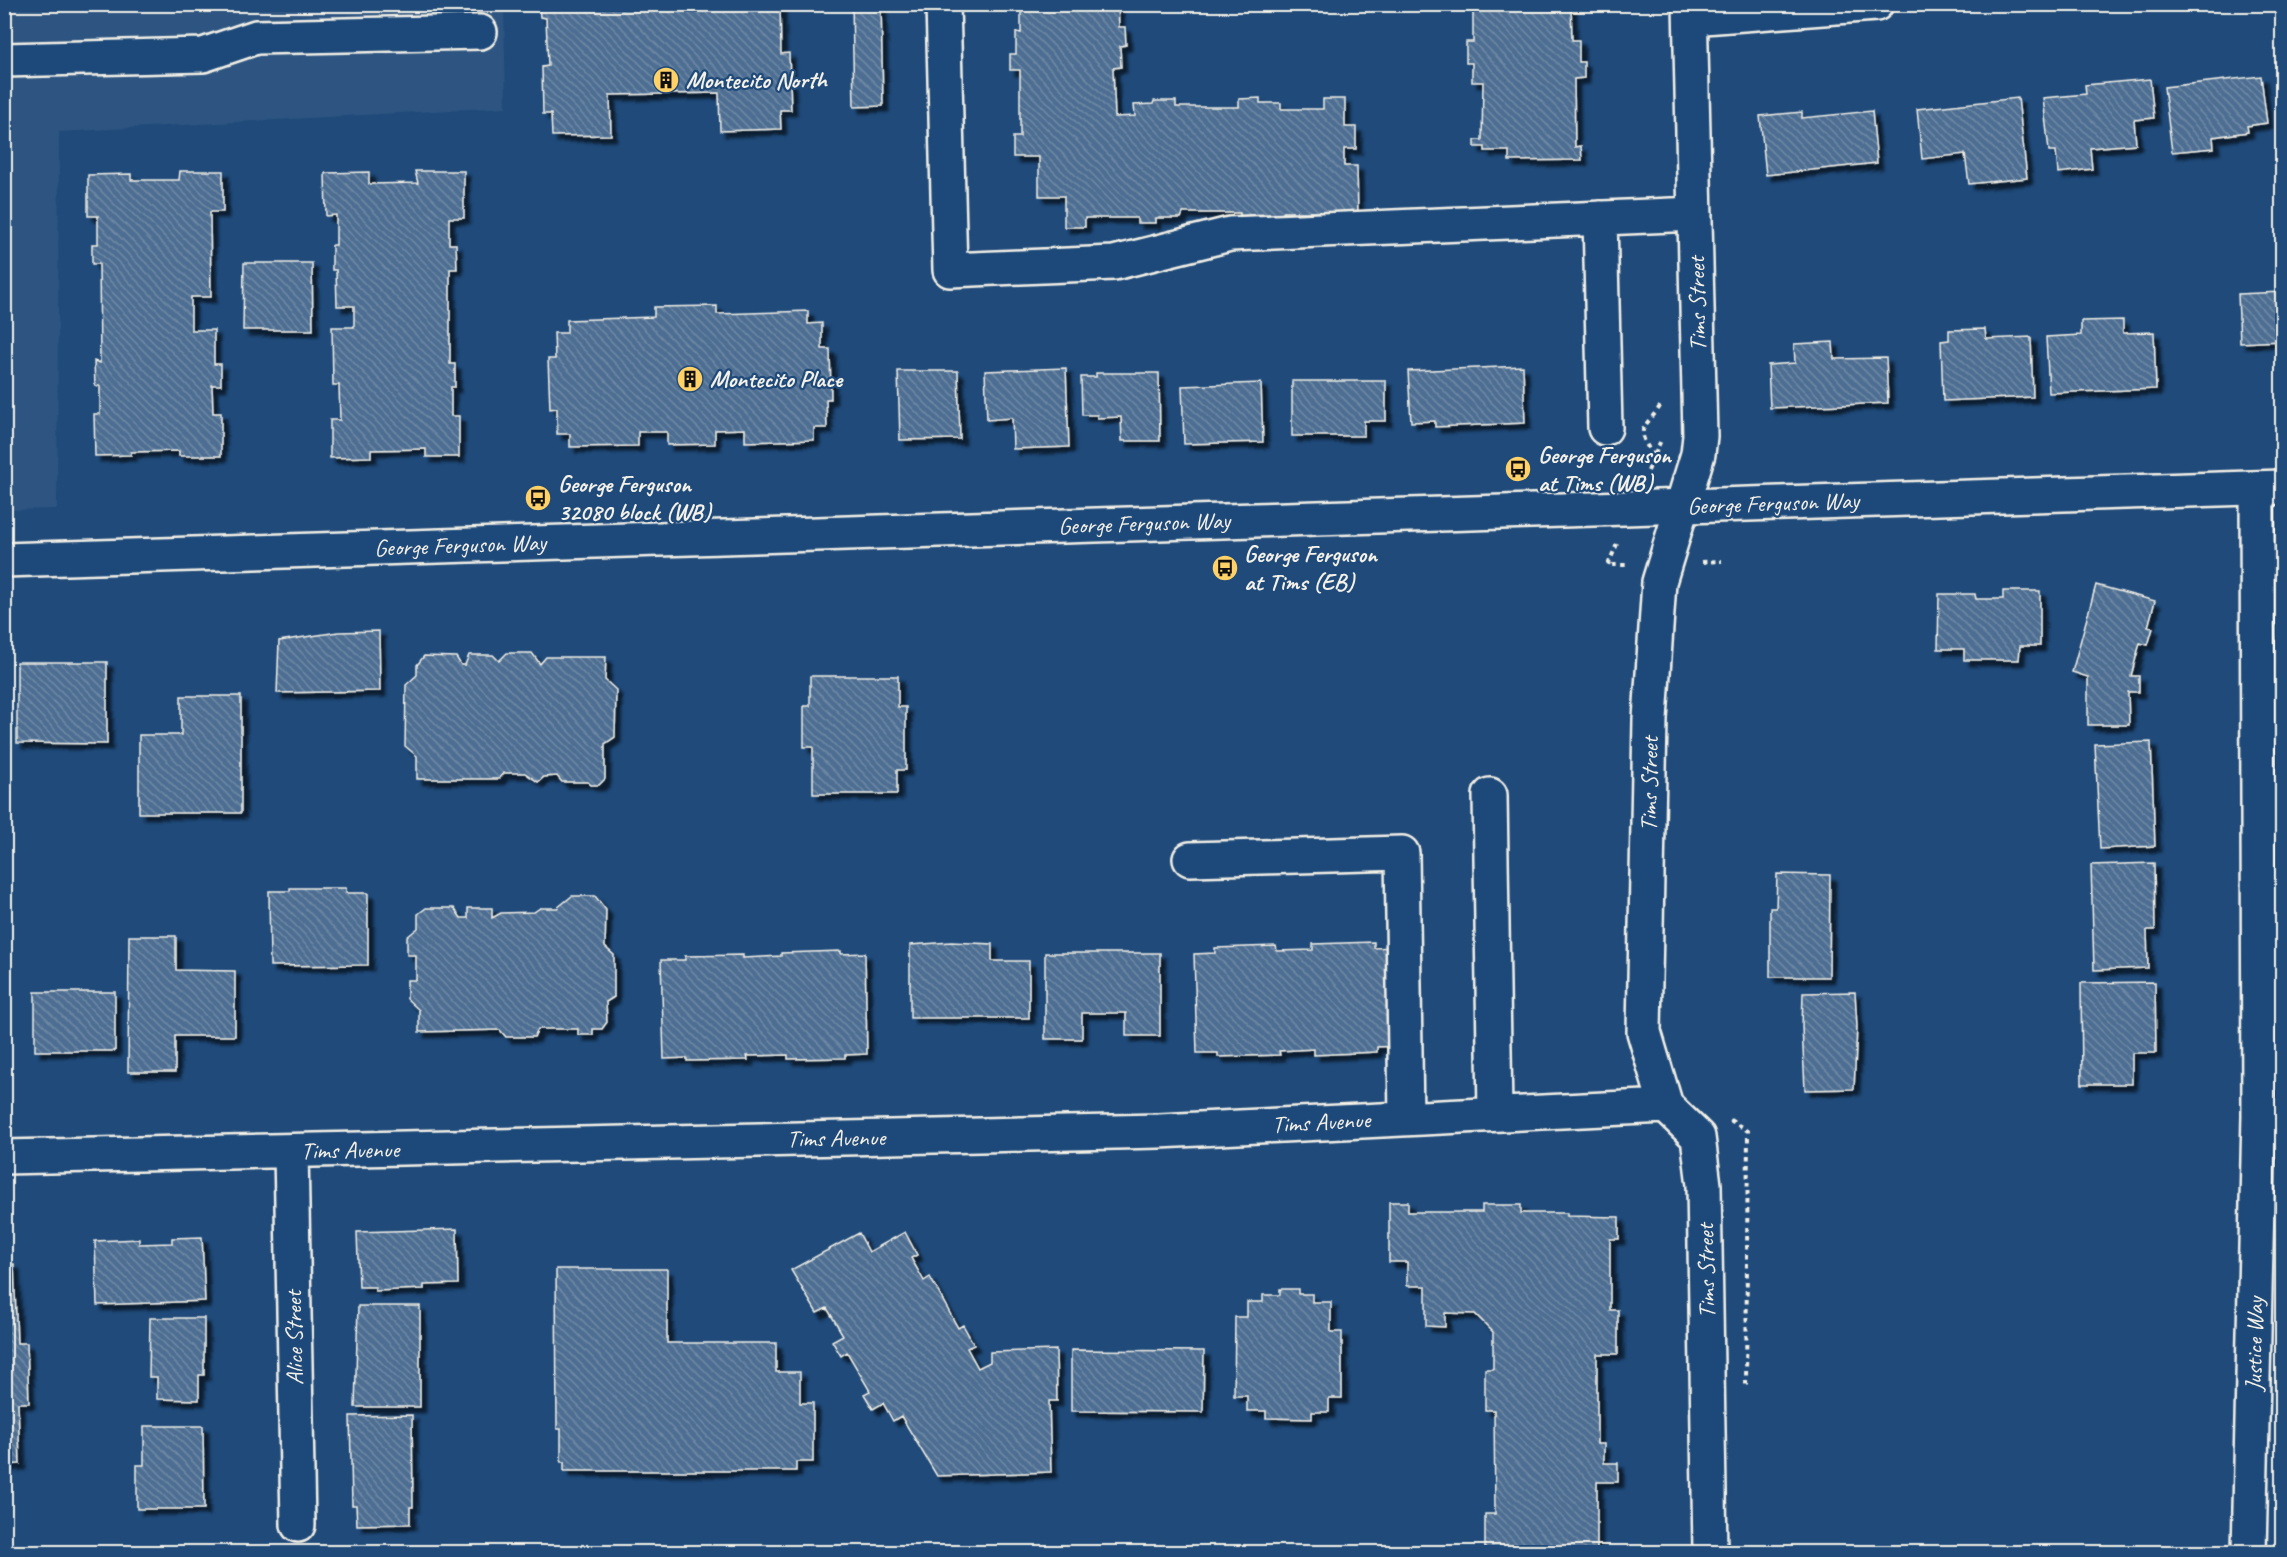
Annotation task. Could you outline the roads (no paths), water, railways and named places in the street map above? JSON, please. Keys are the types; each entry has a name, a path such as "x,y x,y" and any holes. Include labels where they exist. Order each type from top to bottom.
{"street":[{"path":"943,4 950,270 1114,263 1230,234 1695,214"},
{"path":"1690,11 1876,4"},
{"name":"Tims Street","path":"1690,11 1700,436 1698,454 1659,582 1650,719 1644,1032 1666,1106 1698,1137 1704,1185 1710,1552"},
{"path":"4,60 203,55 256,37 480,32"},
{"path":"1600,218 1605,428"},
{"name":"George Ferguson Way","path":"4,560 2270,488"},
{"name":"Justice Way","path":"2249,1552 2270,488"},
{"path":"1490,795 1495,1113"},
{"path":"1190,859 1402,853 1406,1118"},
{"name":"Tims Avenue","path":"4,1157 1159,1131 1666,1106"},
{"name":"Alice Street","path":"291,1151 298,1525"}],"place":[{"name":"Montecito North","path":"666,80"},
{"name":"Montecito Place","path":"690,379"},
{"name":"George Ferguson at Tims (WB)","path":"1518,469"},
{"name":"George Ferguson 32080 block (WB)","path":"538,498"},
{"name":"George Ferguson at Tims (EB)","path":"1225,568"}]}
